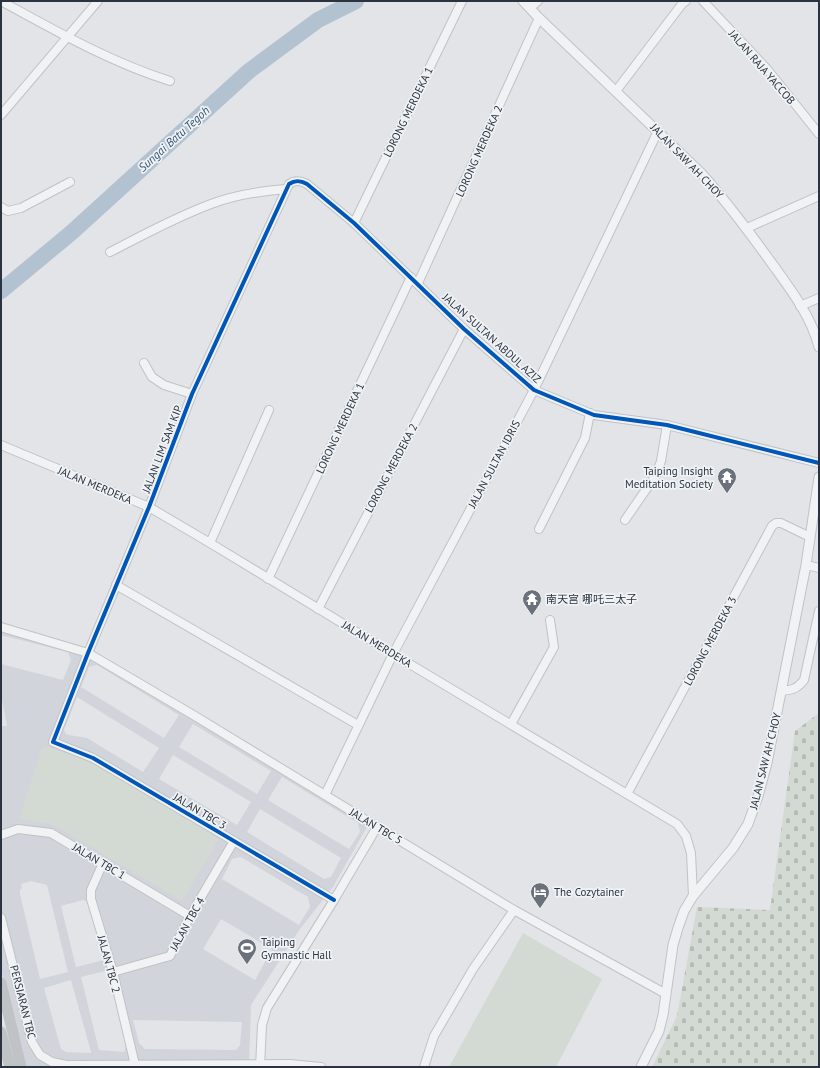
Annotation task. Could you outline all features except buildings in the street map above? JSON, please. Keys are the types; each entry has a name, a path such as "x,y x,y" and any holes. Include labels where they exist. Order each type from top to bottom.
{"main road":[{"path":"1,983 21,1067"},
{"path":"1,1032 10,1067"}],"street":[{"path":"1,1 67,37 132,67 170,81"},
{"path":"1,115 98,1"},
{"name":"LORONG MERDEKA 1","path":"354,223 462,1"},
{"name":"JALAN SAW AH CHOY","path":"523,1 701,172 747,228 800,306 810,321 819,347"},
{"path":"530,8 538,1"},
{"path":"616,91 682,4 686,1"},
{"name":"JALAN RAJA YACCOB","path":"703,1 767,69 819,134"},
{"name":"LORONG MERDEKA 2","path":"418,283 539,18"},
{"name":"JALAN SULTAN IDRIS","path":"325,795 393,654 534,390 658,131"},
{"name":"JALAN SULTAN ABDUL AZIZ","path":"286,189 289,184 294,181 301,181 307,184 354,223 464,328 534,390 594,415 667,425 819,463"},
{"path":"1,207 8,210 21,208 70,182"},
{"path":"110,252 180,216 213,203 254,192 286,189"},
{"name":"JALAN LIM SAM KIP","path":"53,742 88,653 149,508 192,394 286,189"},
{"path":"747,228 819,196"},
{"name":"LORONG MERDEKA 1","path":"268,579 411,277"},
{"path":"800,306 819,298"},
{"name":"LORONG MERDEKA 2","path":"318,608 464,328"},
{"path":"144,364 152,377 164,385 192,394"},
{"path":"210,543 269,410"},
{"path":"539,529 585,438 588,431 590,413"},
{"path":"625,520 656,475 661,461 667,425"},
{"name":"JALAN MERDEKA","path":"1,445 149,508 210,543 678,824 686,836 692,853 693,896"},
{"name":"JALAN SAW AH CHOY","path":"641,1067 659,1031 663,1015 673,945 684,911 693,896 733,848 748,824 758,796 806,565 819,477"},
{"name":"LORONG MERDEKA 3","path":"627,794 772,526 776,523 781,523 810,537"},
{"path":"806,565 819,568"},
{"path":"116,585 358,726"},
{"path":"781,691 791,690 798,687 804,680 819,611"},
{"path":"511,724 554,647 550,620"},
{"name":"JALAN TBC 5","path":"1,627 88,653 196,716 514,910 666,994"},
{"name":"JALAN TBC 3","path":"53,742 93,758 334,900"},
{"path":"260,1065 262,1025 267,1008 334,900 377,826"},
{"name":"JALAN TBC 1","path":"1,835 18,829 51,833 190,916"},
{"name":"JALAN TBC 4","path":"113,972 170,956 190,916 234,841"},
{"name":"JALAN TBC 2","path":"102,863 91,890 91,899 113,972 135,1065"},
{"path":"424,1067 434,1036 473,969 514,910"},
{"name":"PERSIARAN TBC","path":"1,918 32,1042 40,1054 52,1062 66,1065 290,1064 321,1067"}],"shaded area":[{"path":"1,631 86,656 368,825 333,887 300,929 251,1005 249,1067 26,1067 1,969 1,726 7,726 1,695 1,664 63,680 71,660 68,652 1,635","holes":["97,665 179,715 164,738 81,687 89,667","77,697 159,748 143,772 87,738 66,734 64,730","193,724 271,771 257,794 179,747","173,755 251,802 237,825 159,779","282,777 358,823 360,832 349,849 268,800","260,809 341,858 331,877 324,879 247,832","241,857 308,897 310,907 299,925 222,879 232,859","31,881 47,885 68,972 40,979 20,890 22,888 21,884","83,900 89,902 104,960 76,967 61,906","221,919 272,949 255,980 203,949","109,970 127,1043 124,1052 99,1050 81,977","71,980 91,1053 66,1052 61,1049 44,988","133,1020 242,1022 240,1045 236,1050 145,1049 139,1043"]}],"green space":[{"path":"819,713 819,1067 652,1067 677,1016 697,907 770,910 795,731"},
{"path":"45,746 91,761 219,839 182,901 54,825 19,818 42,748"},
{"path":"523,933 602,979 556,1067 449,1067"}],"waterway":[{"name":"Sungai Batu Tegoh","path":"1,291 71,233 249,71 318,20 356,1"}],"cycle path":[{"path":"334,900 93,758 53,742 88,653 149,507 192,394 289,184 298,181 307,184 354,223 464,329 534,390 594,415 667,425 819,463"}],"place":[{"name":"Taiping Insight Meditation Society","path":"727,494"},
{"name":"南天宫 哪吒三太子","path":"532,616"},
{"name":"The Cozytainer","path":"540,909"},
{"name":"Taiping Gymnastic Hall","path":"247,965"}]}
